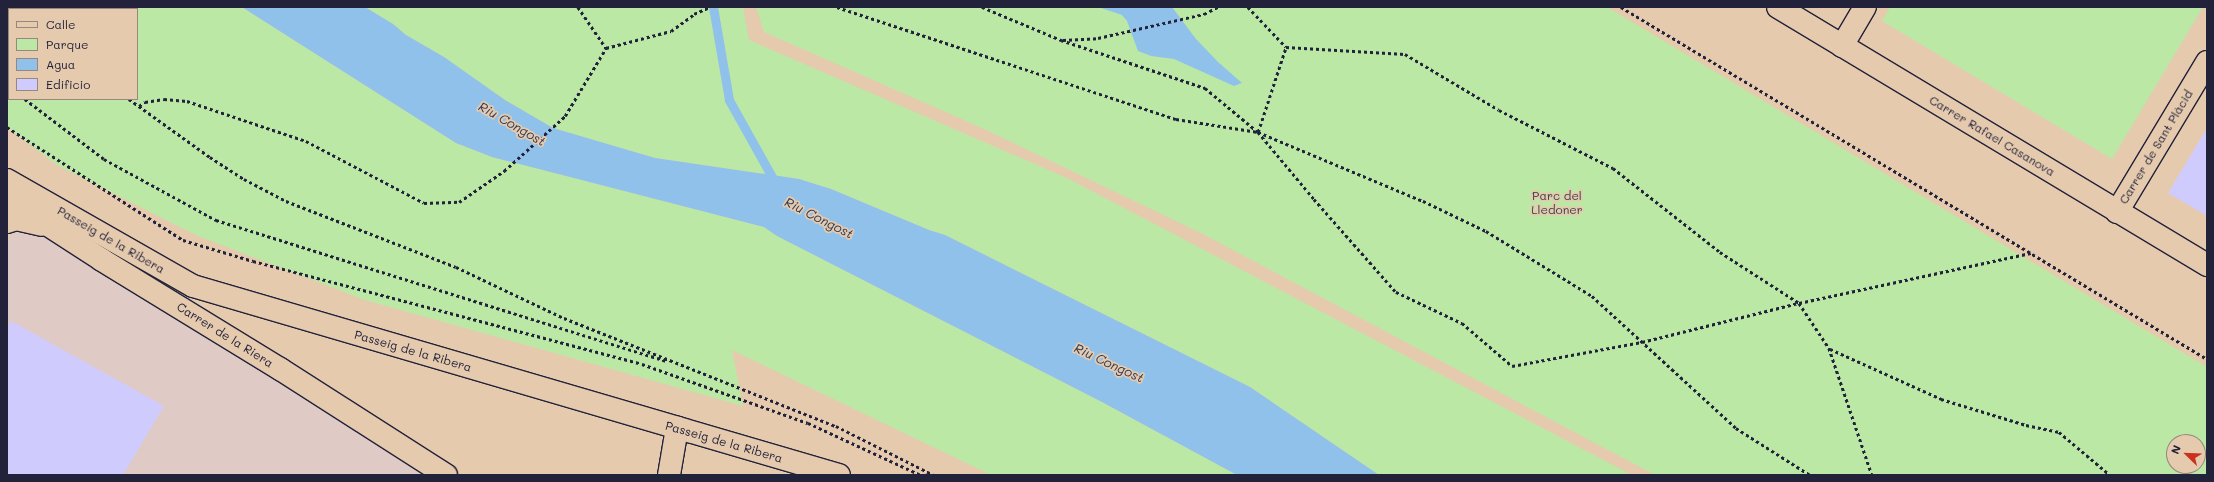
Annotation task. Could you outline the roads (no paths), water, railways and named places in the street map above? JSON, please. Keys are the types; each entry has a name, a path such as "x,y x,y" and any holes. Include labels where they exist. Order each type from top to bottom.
{"street":[{"name":"Carrer Rafael Casanova","path":"1778,7 2207,265"},
{"path":"1842,46 1865,7"},
{"name":"Carrer de Sant Plàcid","path":"2117,212 2207,62"},
{"name":"Passeig de la Ribera","path":"7,180 193,286 839,475"},
{"name":"Carrer de la Riera","path":"7,193 14,203 446,475"},
{"path":"7,222 16,219 113,241"},
{"path":"669,475 677,428"}],"water":[{"name":"Riu Congost","path":"242,7 365,7 393,24 406,35 444,57 505,100 553,128 655,158 799,179 831,189 929,230 945,235 1250,387 1379,475 1237,475 1102,402 777,236 764,227 492,157 456,143"},
{"path":"1098,7 1172,7 1196,39 1218,62 1242,83 1234,86 1174,59 1151,56 1138,51 1127,21 1122,15"}],"waterway":[{"path":"713,7 729,100 776,184"}],"park label":[{"name":"Parc del Lledoner","path":"1557,203"}]}
